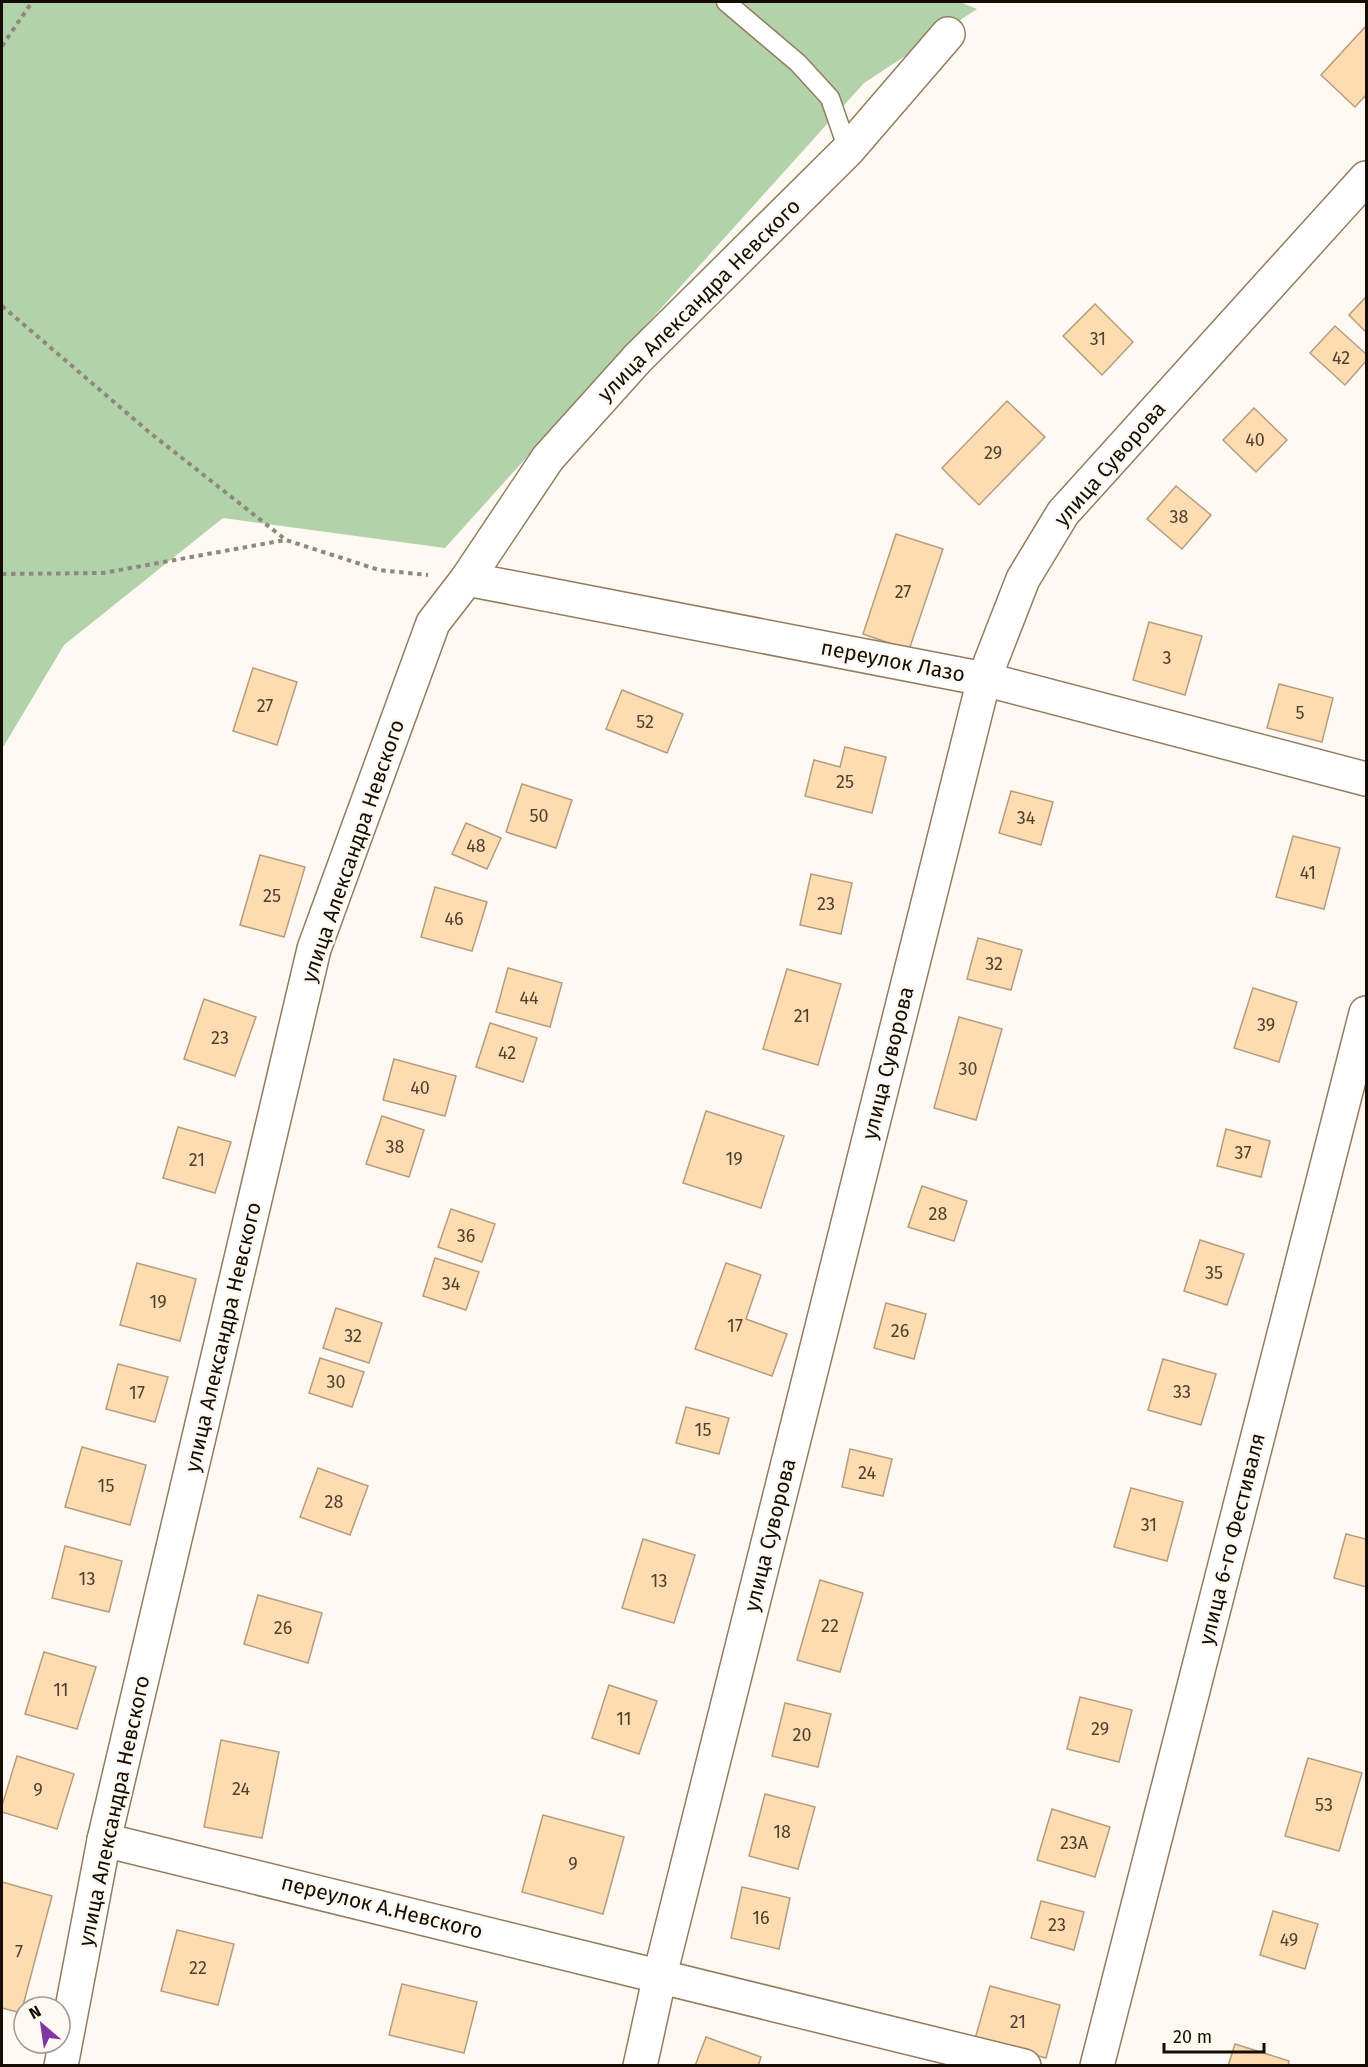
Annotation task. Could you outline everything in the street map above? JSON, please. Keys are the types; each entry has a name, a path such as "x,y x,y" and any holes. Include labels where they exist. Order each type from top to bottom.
{"street":[{"name":"улица Александра Невского","path":"62,2066 104,1839 314,949 433,623 467,579 548,458 638,358 848,150 948,34"},
{"name":"улица Суворова","path":"640,2066 660,1975 984,679 1023,579 1063,513 1366,178"},
{"name":"переулок Лазо","path":"467,579 984,679 1366,779"},
{"name":"улица 6-го Фестиваля","path":"1097,2066 1366,1013"},
{"name":"переулок А.Невского","path":"104,1839 1024,2066"}],"lane":[{"path":"726,2 798,63 830,98 848,150"}],"path":[{"path":"2,46 32,2"},
{"path":"2,306 149,432 286,540 379,570 467,579"},
{"path":"2,574 103,573 286,540"}],"green space":[{"path":"2,2 960,2 977,9 864,83 445,548 223,518 64,645 2,749"}],"building":[{"path":"1366,26 1366,95 1355,107 1321,75"},
{"path":"1366,297 1366,332 1349,315"},
{"path":"1095,304 1133,342 1102,375 1063,336"},
{"path":"1335,326 1366,354 1366,361 1345,385 1310,353"},
{"path":"1007,401 1045,437 979,505 942,468"},
{"path":"1254,408 1287,440 1256,472 1223,440"},
{"path":"1176,486 1211,515 1182,549 1147,519"},
{"path":"896,534 943,549 909,650 863,634"},
{"path":"1149,622 1202,636 1185,695 1133,680"},
{"path":"253,668 297,682 277,745 233,731"},
{"path":"1279,684 1333,698 1322,742 1267,728"},
{"path":"622,690 683,714 667,753 606,729"},
{"path":"845,747 886,757 872,813 805,796 814,760 840,767"},
{"path":"522,784 572,800 556,848 506,832"},
{"path":"1011,791 1053,802 1041,845 999,833"},
{"path":"466,823 501,838 487,869 452,854"},
{"path":"1293,836 1340,848 1324,909 1276,897"},
{"path":"260,855 305,867 284,937 240,925"},
{"path":"811,874 852,883 841,934 800,925"},
{"path":"435,887 487,902 472,951 421,937"},
{"path":"978,938 1022,950 1011,990 967,979"},
{"path":"508,968 562,983 550,1027 496,1012"},
{"path":"787,969 841,984 818,1065 763,1049"},
{"path":"1253,988 1297,1002 1279,1062 1234,1048"},
{"path":"204,999 256,1017 235,1076 184,1059"},
{"path":"959,1017 1002,1029 976,1120 934,1108"},
{"path":"490,1023 537,1038 523,1082 476,1067"},
{"path":"394,1059 456,1076 445,1116 383,1100"},
{"path":"706,1111 784,1136 761,1208 683,1183"},
{"path":"382,1116 424,1130 409,1177 366,1164"},
{"path":"178,1127 231,1142 215,1193 163,1178"},
{"path":"1226,1129 1270,1141 1261,1177 1217,1166"},
{"path":"922,1186 967,1201 954,1241 908,1227"},
{"path":"451,1209 495,1224 482,1262 438,1247"},
{"path":"1200,1240 1244,1254 1227,1305 1184,1291"},
{"path":"435,1258 479,1272 466,1310 423,1296"},
{"path":"137,1263 196,1279 180,1341 120,1325"},
{"path":"726,1263 761,1275 746,1319 787,1334 772,1376 695,1349"},
{"path":"886,1303 926,1314 914,1359 874,1348"},
{"path":"336,1308 382,1323 369,1363 323,1348"},
{"path":"320,1358 364,1372 352,1407 309,1393"},
{"path":"1163,1359 1216,1374 1201,1425 1148,1410"},
{"path":"118,1364 168,1377 155,1422 106,1409"},
{"path":"686,1407 729,1418 719,1454 676,1443"},
{"path":"82,1447 146,1465 130,1525 65,1507"},
{"path":"850,1449 892,1459 883,1496 842,1487"},
{"path":"318,1468 368,1486 350,1535 300,1517"},
{"path":"1131,1488 1183,1502 1167,1561 1114,1547"},
{"path":"1346,1534 1366,1539 1366,1587 1334,1578"},
{"path":"643,1539 695,1555 674,1623 622,1608"},
{"path":"65,1546 122,1561 109,1612 52,1598"},
{"path":"820,1580 863,1593 840,1672 797,1660"},
{"path":"258,1595 322,1613 308,1663 244,1644"},
{"path":"44,1652 96,1667 77,1729 25,1714"},
{"path":"609,1685 657,1701 639,1754 592,1738"},
{"path":"1080,1697 1132,1710 1119,1762 1067,1749"},
{"path":"785,1703 831,1714 818,1767 772,1756"},
{"path":"221,1740 279,1752 262,1838 204,1827"},
{"path":"17,1756 74,1774 57,1829 2,1812"},
{"path":"1308,1758 1362,1773 1339,1851 1285,1836"},
{"path":"765,1794 815,1807 798,1869 749,1856"},
{"path":"1052,1809 1110,1827 1095,1877 1037,1860"},
{"path":"543,1815 624,1837 603,1914 522,1892"},
{"path":"2,1882 52,1896 26,1995 12,1995 12,2011 2,2008"},
{"path":"742,1887 790,1898 779,1949 731,1938"},
{"path":"1041,1901 1084,1912 1074,1950 1031,1938"},
{"path":"1273,1911 1318,1924 1305,1969 1260,1955"},
{"path":"177,1930 234,1944 218,2005 161,1991"},
{"path":"402,1984 477,2002 464,2053 389,2035"},
{"path":"990,1986 1060,2005 1046,2058 975,2039"},
{"path":"706,2037 761,2057 758,2066 695,2066"},
{"path":"1235,2044 1289,2061 1288,2066 1228,2066"}]}
